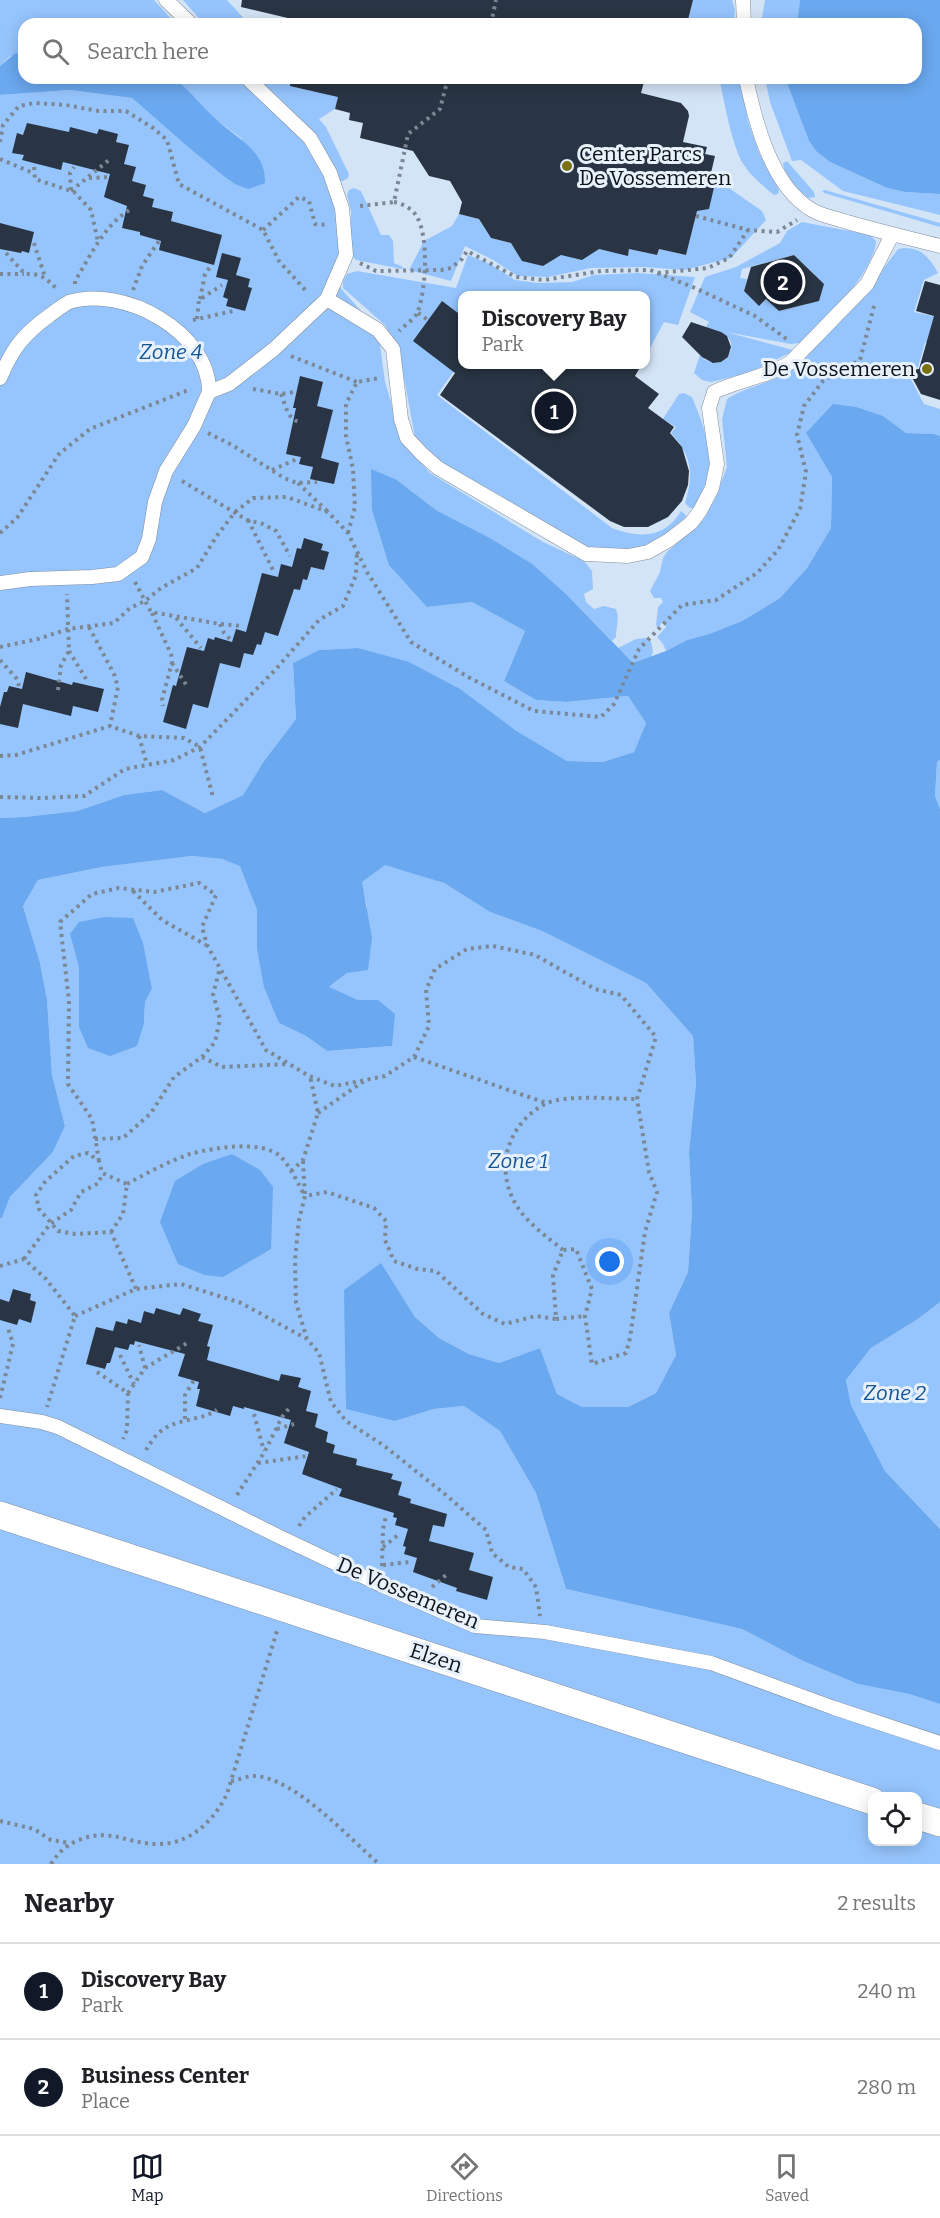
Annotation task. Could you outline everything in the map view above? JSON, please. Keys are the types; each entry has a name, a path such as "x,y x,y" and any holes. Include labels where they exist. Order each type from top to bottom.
{"street":[{"name":"Elzen","path":"0,1515 868,1799"},
{"path":"922,1816 940,1823"}],"lane":[{"path":"166,0 185,18"},
{"path":"744,0 744,18"},
{"path":"209,386 229,384 274,349 327,298 346,255 342,208 330,173 310,138 253,84"},
{"path":"747,84 754,120 767,152 796,199 813,211 892,236 940,246"},
{"path":"327,298 378,330 393,349 401,419 407,438 438,468 586,554 628,556 648,552 669,540 691,523 700,511 712,488 717,465 709,408 714,392 776,371 804,350 867,284 892,236"},
{"path":"0,378 20,339 72,302 105,299 128,305 157,317 181,332 202,361 209,386 194,426 166,471 155,502 149,539 142,557 118,574 30,579 0,584"},
{"name":"De Vossemeren","path":"0,1416 42,1422 58,1427 287,1541 475,1626 542,1632 711,1663 834,1708 940,1743"}],"path":[{"path":"492,18 496,0"},
{"path":"394,202 408,134 440,108 446,84"},
{"path":"0,142 3,125 19,106 34,103 66,105 98,111 126,111 167,140 179,184 263,230 279,261 311,297"},
{"path":"0,159 33,173"},
{"path":"71,191 109,160"},
{"path":"34,167 35,179 71,191 91,210 98,243"},
{"path":"71,191 70,173 74,167"},
{"path":"89,178 111,177"},
{"path":"263,230 299,197 309,201 315,224 345,226"},
{"path":"342,208 394,202 404,205 417,216 423,235 426,269 418,313 387,342"},
{"path":"72,302 75,281 98,243 117,217 131,209"},
{"path":"696,216 748,230 777,232 813,211"},
{"path":"657,273 708,268 729,258 748,230"},
{"path":"128,305 141,266 161,238"},
{"path":"34,243 46,278"},
{"path":"346,255 376,271 452,268 467,251 516,277 544,280 600,271 650,270 755,316 804,350"},
{"path":"6,253 25,274"},
{"path":"196,319 205,274 210,267"},
{"path":"0,274 37,273 46,278 72,302"},
{"path":"200,300 222,285"},
{"path":"194,426 232,445 284,478 297,483 328,512 348,533 367,572 411,642 468,677 534,711 601,717 614,704 639,649 682,606 716,600 757,573 778,550 800,509 806,472 797,435 804,406 823,381 860,360 877,292"},
{"path":"181,332 184,323 233,311"},
{"path":"418,313 428,320"},
{"path":"274,349 357,382 396,375"},
{"path":"348,533 355,507 353,469 346,436 346,404 357,382"},
{"path":"229,384 281,394 294,392"},
{"path":"0,533 17,518 59,454 90,429 209,386"},
{"path":"281,394 290,418 302,422"},
{"path":"272,470 297,459"},
{"path":"166,471 247,520 276,531 290,556"},
{"path":"297,483 316,482"},
{"path":"0,647 38,639 68,629 114,623 130,608 197,568 235,512 253,498 287,497 328,512"},
{"path":"247,520 273,570"},
{"path":"0,797 84,796 125,769 174,760 200,747 276,669 319,620 343,606 356,575 357,552"},
{"path":"128,568 171,654 172,662 162,700 163,706"},
{"path":"67,578 69,651 86,680"},
{"path":"151,612 242,626"},
{"path":"176,617 201,648"},
{"path":"220,624 230,639"},
{"path":"89,627 114,674 118,687 110,726"},
{"path":"58,690 61,665 69,651"},
{"path":"0,660 17,679 19,686"},
{"path":"172,662 187,686"},
{"path":"0,756 16,755 110,726 139,736 184,738 200,747 213,797"},
{"path":"139,736 147,765"},
{"path":"0,1266 24,1259 50,1224 71,1210 81,1192 99,1183 102,1173 92,1119 68,1084 69,1001 60,922 92,894 118,888 153,892 199,883 216,895 202,927 207,945 266,1050 309,1076 335,1086 385,1076 414,1057 429,1026 426,990 435,969 467,949 493,946 535,955 595,989 621,994 656,1037 637,1099 649,1172 657,1192 645,1232 626,1353 592,1364 585,1316 592,1289 576,1249 563,1250 537,1229 514,1202 505,1174 507,1147 522,1121 546,1103 577,1098 637,1099"},
{"path":"132,889 162,920 207,945"},
{"path":"95,1139 123,1138 151,1113 174,1077 202,1057 215,1042 220,1019 213,994 220,968"},
{"path":"202,1057 222,1067 289,1064"},
{"path":"414,1057 546,1103"},
{"path":"309,1076 318,1113 303,1160 305,1196 299,1220 294,1260 296,1304 308,1339 319,1353 332,1402 346,1421 383,1445 486,1530 492,1553 509,1567 523,1569 536,1587 542,1632"},
{"path":"318,1113 366,1080"},
{"path":"127,1184 189,1155 213,1149 258,1147 270,1150 280,1157 305,1196"},
{"path":"99,1161 88,1153 74,1156 45,1182 36,1195 39,1209 58,1231 75,1234 111,1232"},
{"path":"291,1171 303,1160"},
{"path":"102,1173 127,1184"},
{"path":"111,1232 123,1214 127,1184"},
{"path":"305,1196 327,1192 374,1208 386,1221 385,1240 394,1261 417,1269 436,1272 483,1314 505,1324 536,1316 556,1319 585,1316"},
{"path":"111,1232 136,1289"},
{"path":"556,1319 553,1275 563,1250"},
{"path":"24,1259 46,1279 75,1316"},
{"path":"42,1422 75,1316 136,1289 181,1284 241,1303 308,1339"},
{"path":"0,1399 13,1344 8,1328"},
{"path":"117,1456 127,1430 128,1393 145,1368 189,1342"},
{"path":"139,1345 145,1368"},
{"path":"120,1355 134,1384"},
{"path":"0,1371 4,1377"},
{"path":"97,1372 128,1393"},
{"path":"185,1419 185,1395 194,1380"},
{"path":"226,1511 265,1451 282,1417 291,1406"},
{"path":"134,1465 161,1431 185,1419 206,1417 217,1410"},
{"path":"254,1414 265,1451"},
{"path":"276,1429 294,1424"},
{"path":"257,1464 307,1456"},
{"path":"287,1541 305,1517 337,1489"},
{"path":"381,1585 386,1516"},
{"path":"382,1547 398,1535"},
{"path":"382,1565 410,1562"},
{"path":"51,1864 57,1855 70,1844 92,1835 112,1835 139,1842 161,1844 201,1830 218,1812 231,1781 284,1608"},
{"path":"231,1781 255,1776 282,1784 312,1803 379,1864"},
{"path":"0,1821 34,1829 51,1840 70,1844"}],"green space":[{"path":"0,0 154,0 170,18 18,18 18,53 9,57 0,66"},
{"path":"183,0 227,0 244,18 199,18"},
{"path":"693,0 732,0 735,10 734,18 689,18"},
{"path":"765,0 800,0 798,18 762,18"},
{"name":"Zone 4","path":"180,84 243,84 305,141 336,197 340,259 329,275 378,330 385,382 403,442 430,473 543,542 584,561 592,571 593,589 584,594 586,602 594,609 604,606 616,609 618,619 616,637 612,641 567,595 490,538 436,510 397,480 427,607 472,602 525,631 504,681 536,700 566,702 628,696 646,723 634,752 603,762 567,761 515,730 358,648 320,650 293,663 296,719 264,761 243,795 205,813 162,790 124,795 77,811 0,818 0,95 70,90 132,98 235,184 242,139 219,122"},
{"path":"264,84 311,84 340,91 335,109 319,119 326,127 349,174 348,178 339,181 315,133"},
{"path":"720,84 741,84 748,121 759,153 779,190 778,194 774,195 764,187 742,162 732,137"},
{"path":"766,84 787,84 809,141 817,152 830,162 887,188 905,192 940,194 940,215 843,191 801,160 792,161 770,102"},
{"path":"787,161 814,192 815,197 808,198 792,182 784,168 783,163"},
{"path":"716,179 762,211 766,220 731,258 684,270 644,267 591,268 548,277 518,276 465,246 451,281 409,270 424,241 452,226 459,214 479,219 491,238 511,243 543,266 561,255 599,249 628,255 629,249 657,255 659,249 686,255 697,208"},
{"path":"354,188 361,191 381,235 389,235 393,241 394,263 403,267 402,269 356,260 351,255 351,211 347,195 349,190"},
{"path":"822,191 940,223 940,227"},
{"path":"802,222 870,235 876,241 868,266 838,308 808,342 791,344 726,332 793,350 750,372 711,382 702,380 694,373 700,355 710,362 717,362 728,357 731,350 731,344 726,336 722,333 704,330 709,322 690,312 705,277 736,267 780,243 787,231","holes":["794,255 815,275 813,281 824,284 819,300 809,297 807,304 780,311 766,299 759,306 744,291 747,279 740,278 742,269"]},
{"path":"898,249 921,252 938,273 924,280 914,312 937,317 940,336 925,343 918,367 906,370 924,404 940,409 940,436 906,433 883,416 806,433 832,477 831,528 807,568 780,598 742,621 687,640 666,651 657,637 666,627 663,621 658,628 656,625 658,607 663,602 661,598 654,598 650,591 667,552 704,519 714,501 727,467 722,419 727,399 741,391 779,377 796,366 853,306"},
{"path":"468,255 490,264 515,280 538,283 572,282 594,275 637,273 695,277 678,325 664,322 650,348 650,291 458,291 458,366 437,395 612,528 632,534 650,534 667,527 681,511 686,517 652,545 635,553 588,549 442,464 416,442 399,352 385,325 343,288 343,281 347,274 357,271 456,288"},
{"path":"684,393 692,397 705,432 710,457 710,481 696,508 690,508 685,503 690,474 687,458 671,433 676,427 663,419 679,394"},
{"path":"646,638 651,641 653,652 651,657 633,663 618,648 636,639"},
{"path":"940,760 940,809 935,796 937,762"},
{"name":"Zone 1","path":"192,856 222,859 241,866 257,910 257,949 279,1023 306,1036 327,1051 392,1046 378,1000 358,1000 328,988 347,973 367,906 361,882 385,864 444,883 490,912 542,931 646,983 693,1036 696,1083 689,1152 692,1212 688,1272 669,1313 676,1355 656,1393 628,1407 582,1407 557,1394 540,1348 499,1363 469,1354 439,1338 415,1317 381,1264 395,1421 434,1409 464,1406 500,1431 536,1493 566,1589 742,1629 803,1661 858,1684 909,1694 940,1704 940,1811 922,1805 922,1792 884,1792 0,1502 0,1218 2,1218 10,1197 53,1152 65,1126 52,1075 47,999 40,963 23,906 38,880 102,867","holes":["79,967 152,989 145,1002 144,1023 79,1026"]},
{"name":"Zone 2","path":"940,1302 940,1529 885,1471 851,1405 846,1380 871,1348 918,1319"},
{"path":"0,1527 868,1812 868,1846 922,1846 922,1829 940,1835 940,1864 0,1864"}],"shaded area":[{"path":"800,0 940,0 940,194 905,192 887,188 830,162 817,152 809,141 787,84 922,84 922,18 798,18"},
{"path":"18,53 18,84 181,84 255,153 264,171 265,183 248,189 235,184 132,98 70,90 0,95 0,66"},
{"path":"833,404 856,407 883,416 906,433 940,436 940,760 937,762 935,796 940,809 940,1302 918,1319 871,1348 846,1380 851,1405 885,1471 940,1529 940,1704 909,1694 858,1684 803,1661 742,1629 566,1589 536,1493 500,1431 464,1406 434,1409 395,1421 346,1409 344,1290 381,1263 415,1317 439,1338 469,1354 499,1363 540,1348 557,1394 582,1407 628,1407 656,1393 676,1355 669,1313 688,1272 692,1212 689,1152 696,1083 693,1036 646,983 542,931 490,912 444,883 385,865 362,882 372,938 368,970 347,973 329,987 358,1000 378,1000 395,1014 392,1046 327,1051 306,1036 279,1023 264,987 257,949 257,910 240,866 222,859 192,856 102,867 38,880 23,906 40,963 47,999 52,1075 65,1126 53,1152 10,1197 2,1218 0,1218 0,818 77,811 124,795 162,790 205,813 243,795 264,761 296,719 293,663 319,650 358,648 409,662 460,689 515,730 567,761 603,762 634,752 646,723 628,696 566,702 536,700 504,681 525,631 472,602 427,607 389,565 372,510 371,469 397,480 436,510 490,538 532,564 567,595 633,663 666,651 687,640 742,621 780,598 807,568 831,528 832,477 806,433"},
{"path":"104,917 133,918 143,943 152,989 145,1002 144,1023 137,1046 110,1056 88,1048 79,1027 79,967 70,934 79,922"},
{"path":"232,1154 260,1170 273,1187 271,1249 223,1277 204,1275 178,1264 160,1222 175,1181 203,1164"}],"building":[{"path":"242,0 693,0 688,18 288,18 241,7"},
{"name":"Center Parcs De Vossemeren","path":"290,84 643,84 641,93 681,103 689,116 683,142 707,147 705,154 715,156 710,177 716,179 709,209 697,211 686,255 659,249 657,255 629,249 628,256 599,249 582,260 561,255 543,266 522,261 511,243 491,238 479,219 459,214 462,202 450,181 429,176 413,151 360,138 363,123 349,120 350,113 335,109 338,97 290,86"},
{"path":"27,123 69,132 70,127 97,134 99,129 118,134 116,142 129,145 124,164 136,167 132,181 146,185 143,196 154,199 152,207 173,212 171,221 222,235 214,265 159,250 161,241 140,235 140,232 122,228 127,206 104,197 110,174 63,162 61,170 22,160 24,155 12,153 17,133 23,135"},
{"path":"0,223 34,232 29,253 0,249"},
{"path":"222,253 241,258 236,275 250,279 248,287 252,288 245,311 226,306 228,299 223,297 228,280 216,277"},
{"path":"794,255 824,284 819,301 779,311 766,299 759,306 744,291 751,267"},
{"path":"925,281 940,285 940,400 921,394 908,370 919,369 934,316 916,311"},
{"path":"442,301 458,313 458,369 639,369 635,376 659,394 648,408 674,427 670,433 682,447 689,471 688,485 682,501 668,517 648,527 624,527 610,521 440,395 455,373 413,341"},
{"path":"691,322 727,336 731,347 728,357 721,362 713,363 702,357 682,337"},
{"path":"300,376 323,382 317,406 333,410 321,458 339,463 334,484 310,479 313,467 299,464 301,457 286,454"},
{"path":"304,538 323,544 321,550 329,552 324,570 311,567 307,580 303,579 300,590 294,589 278,636 265,632 261,645 257,644 253,655 244,653 240,668 220,663 208,708 193,704 186,729 163,722 187,647 204,651 208,638 214,640 215,637 232,642 236,629 246,632 262,573 278,577 281,564 292,567 297,548 301,549"},
{"path":"26,672 72,685 73,682 104,689 98,712 73,706 71,716 23,704 18,728 0,724 0,707 4,692 7,692 9,686 22,689"},
{"path":"13,1289 31,1294 30,1300 36,1302 31,1323 19,1319 17,1325 0,1320 0,1299 9,1302"},
{"path":"156,1308 180,1315 183,1308 201,1314 198,1321 213,1325 207,1346 210,1347 207,1360 279,1381 281,1374 301,1378 298,1387 311,1391 306,1411 318,1414 315,1427 328,1432 326,1442 335,1445 333,1453 357,1459 356,1465 393,1474 391,1479 402,1482 398,1495 411,1499 410,1503 447,1514 444,1527 433,1525 429,1541 474,1553 469,1570 493,1577 487,1600 456,1591 457,1588 413,1572 417,1558 404,1554 406,1547 403,1546 408,1529 395,1525 397,1518 393,1517 394,1513 339,1496 342,1489 302,1474 309,1452 284,1443 291,1420 244,1407 244,1409 233,1406 230,1416 196,1406 200,1389 197,1389 199,1382 178,1376 185,1354 135,1341 134,1345 130,1344 128,1350 115,1347 110,1363 107,1363 105,1369 86,1364 96,1327 113,1331 116,1321 127,1324 128,1319 141,1323 144,1311 154,1314"}],"place":[{"name":"Center Parcs De Vossemeren","path":"567,166"},
{"name":"Business Center","path":"783,282"},
{"name":"De Vossemeren","path":"927,369"},
{"name":"Discovery Bay","path":"554,411"}]}
